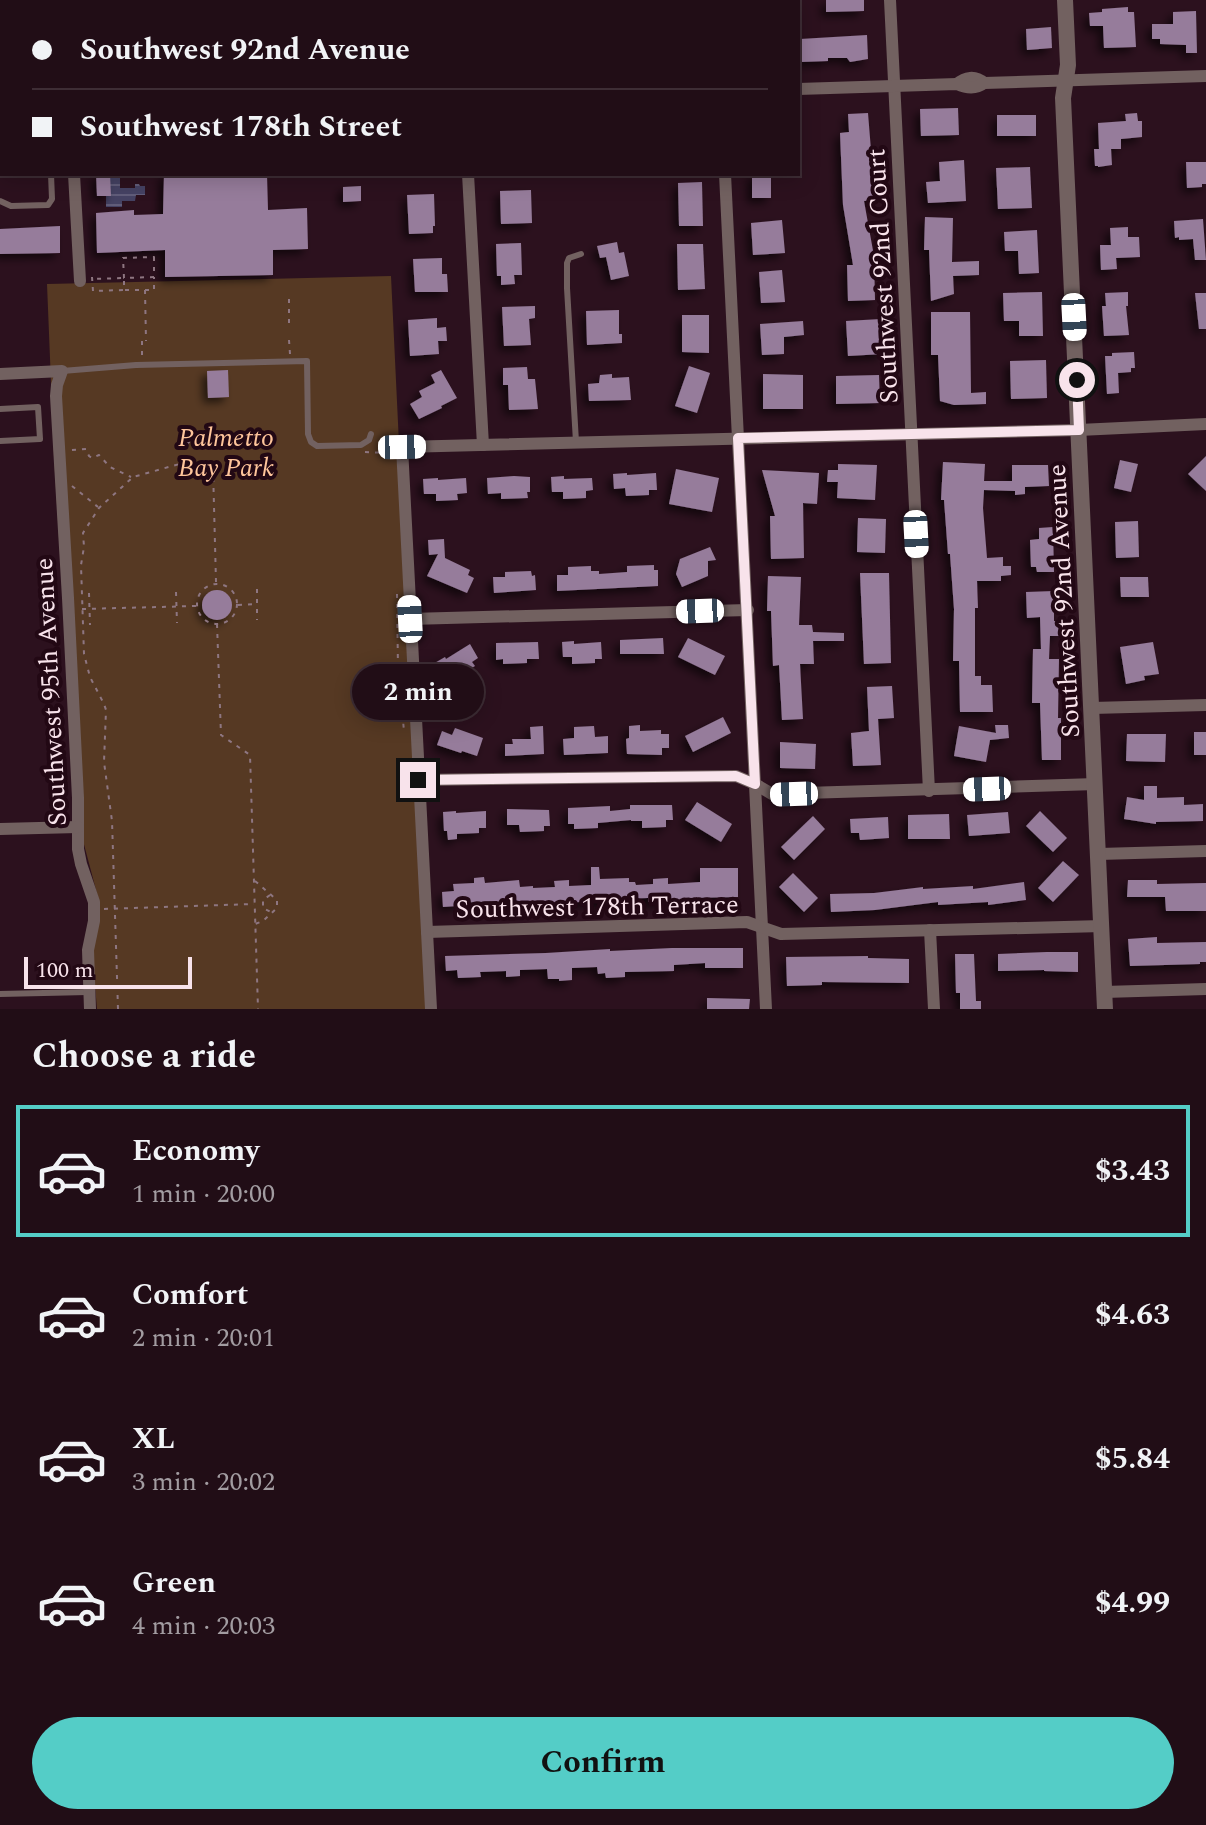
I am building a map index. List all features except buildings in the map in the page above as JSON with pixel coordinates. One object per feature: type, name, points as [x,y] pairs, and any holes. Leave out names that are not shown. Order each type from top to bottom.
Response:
[{"type":"street","name":"Southwest 92nd Court","points":[[890,0],[929,791]]},
{"type":"street","name":"Southwest 92nd Avenue","points":[[1065,0],[1068,65],[1063,98],[1105,1000]]},
{"type":"street","points":[[800,89],[957,84],[976,88],[984,83],[1206,76]]},
{"type":"street","points":[[74,176],[88,279]]},
{"type":"street","points":[[468,176],[483,445]]},
{"type":"street","points":[[725,176],[766,1009]]},
{"type":"street","points":[[0,374],[62,371]]},
{"type":"street","name":"Southwest 95th Avenue","points":[[62,371],[56,396],[79,856],[94,902],[88,950],[90,1009]]},
{"type":"street","points":[[431,1009],[398,450],[1206,424]]},
{"type":"street","points":[[410,619],[748,610]]},
{"type":"street","points":[[1092,708],[1206,705]]},
{"type":"street","points":[[418,780],[736,776],[772,794],[1096,784]]},
{"type":"street","points":[[0,829],[78,827]]},
{"type":"street","points":[[1099,854],[1206,851]]},
{"type":"street","name":"Southwest 178th Terrace","points":[[427,932],[747,922],[781,934],[1103,926]]},
{"type":"street","points":[[930,930],[934,1009]]},
{"type":"street","points":[[1105,1000],[1206,989]]},
{"type":"lane","points":[[0,201],[11,206],[48,205],[52,199],[51,176]]},
{"type":"lane","points":[[576,442],[567,263],[569,258],[581,254]]},
{"type":"lane","points":[[62,371],[136,365],[307,361],[308,434],[311,442],[317,446],[361,445],[369,440],[371,434]]},
{"type":"lane","points":[[0,409],[38,407],[40,439],[0,441]]},
{"type":"lane","points":[[0,994],[89,992]]},
{"type":"path","points":[[124,290],[124,278],[123,258],[154,257],[154,277],[154,290],[93,291],[88,279],[124,278],[154,277]]},
{"type":"path","points":[[142,359],[145,290]]},
{"type":"path","points":[[289,299],[289,327]]},
{"type":"path","points":[[289,340],[290,355]]},
{"type":"path","points":[[142,341],[152,341]]},
{"type":"path","points":[[227,444],[233,447]]},
{"type":"path","points":[[66,451],[86,449],[92,458],[99,455],[110,467],[133,477]]},
{"type":"path","points":[[364,452],[398,450]]},
{"type":"path","points":[[118,1009],[112,821],[104,762],[106,710],[85,661],[82,535],[99,508],[133,477],[191,458]]},
{"type":"path","points":[[213,468],[216,585]]},
{"type":"path","points":[[68,484],[99,508]]},
{"type":"path","points":[[216,585],[228,588],[237,605],[232,617],[217,624],[204,620],[197,605],[200,593],[216,585]]},
{"type":"path","points":[[257,589],[257,620]]},
{"type":"path","points":[[176,592],[177,623]]},
{"type":"path","points":[[89,593],[90,625]]},
{"type":"path","points":[[237,605],[257,604]]},
{"type":"path","points":[[75,610],[197,605]]},
{"type":"path","points":[[217,624],[221,735],[250,755],[258,1009]]},
{"type":"path","points":[[254,880],[277,900],[277,908],[255,924]]},
{"type":"path","points":[[271,894],[263,900],[263,908],[272,913]]},
{"type":"path","points":[[103,909],[254,904]]},
{"type":"green space","name":"Palmetto Bay Park","points":[[391,276],[426,1009],[97,1009],[92,949],[100,905],[76,814],[54,457],[47,284]]},
{"type":"shaded area","points":[[107,178],[120,178],[120,188],[135,188],[135,184],[145,186],[145,195],[136,195],[135,201],[122,201],[122,207],[106,207],[106,196],[110,196]]},
{"type":"route","points":[[418,780],[736,776],[755,784],[738,438],[1079,430],[1077,380]]}]
